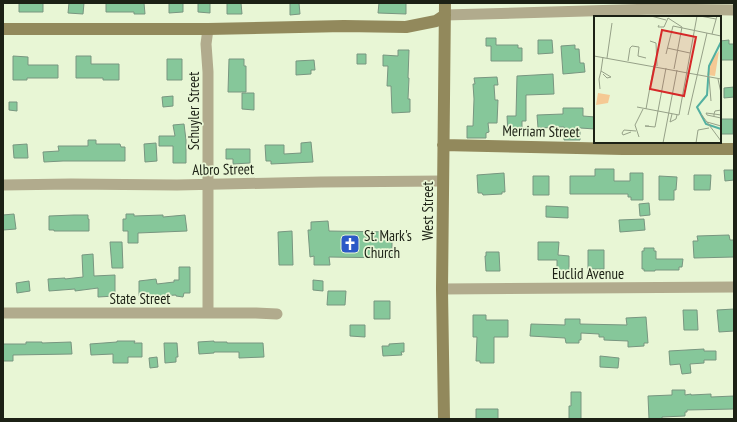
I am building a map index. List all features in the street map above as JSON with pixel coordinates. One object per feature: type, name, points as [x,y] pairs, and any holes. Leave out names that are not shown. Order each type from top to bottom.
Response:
[{"type":"street","points":[[3,29],[208,29],[344,26],[406,27],[436,21],[445,9],[734,10]]},
{"type":"street","name":"West Street","points":[[444,419],[442,289],[445,9]]},
{"type":"street","name":"Schuyler Street","points":[[208,29],[206,44],[208,72],[208,313]]},
{"type":"street","name":"Merriam Street","points":[[443,145],[622,149],[734,149]]},
{"type":"street","name":"Albro Street","points":[[3,185],[443,181]]},
{"type":"street","name":"Euclid Avenue","points":[[442,289],[734,287]]},
{"type":"street","name":"State Street","points":[[3,313],[277,314]]},
{"type":"building","points":[[19,3],[43,3],[43,12],[19,12]]},
{"type":"building","points":[[69,3],[84,3],[83,14],[68,13]]},
{"type":"building","points":[[106,3],[144,3],[145,14],[134,14],[134,12],[106,12]]},
{"type":"building","points":[[169,3],[183,3],[183,12],[169,13]]},
{"type":"building","points":[[198,3],[210,3],[210,13],[198,12]]},
{"type":"building","points":[[227,3],[241,3],[242,14],[227,14]]},
{"type":"building","points":[[290,3],[299,3],[300,14],[290,15]]},
{"type":"building","points":[[379,3],[406,3],[406,14],[378,13]]},
{"type":"building","points":[[486,38],[496,38],[496,45],[518,45],[518,48],[522,48],[522,61],[491,61],[491,46],[486,46]]},
{"type":"building","points":[[538,40],[552,40],[553,53],[538,54]]},
{"type":"building","points":[[729,40],[729,44],[734,44],[734,60],[721,60],[721,41]]},
{"type":"building","points":[[575,45],[575,49],[579,49],[580,63],[584,63],[585,72],[563,74],[561,46]]},
{"type":"building","points":[[398,50],[409,50],[408,99],[410,99],[410,112],[392,113],[391,86],[387,86],[388,66],[383,66],[383,55],[398,56]]},
{"type":"building","points":[[357,54],[366,54],[366,64],[357,64]]},
{"type":"building","points":[[13,56],[28,57],[28,65],[58,65],[58,78],[27,78],[27,80],[13,80]]},
{"type":"building","points":[[76,56],[91,56],[91,64],[119,64],[119,80],[103,80],[103,78],[76,78]]},
{"type":"building","points":[[167,59],[182,59],[182,80],[167,80]]},
{"type":"building","points":[[229,59],[244,59],[244,66],[246,66],[246,92],[228,92]]},
{"type":"building","points":[[314,60],[315,70],[311,70],[311,74],[296,75],[296,61]]},
{"type":"building","points":[[553,74],[554,94],[526,95],[526,121],[522,121],[522,133],[508,134],[507,116],[516,116],[517,76]]},
{"type":"building","points":[[497,77],[498,85],[494,85],[495,100],[498,100],[497,123],[488,123],[489,132],[486,133],[486,138],[467,138],[467,126],[473,126],[474,78]]},
{"type":"building","points":[[734,87],[734,97],[724,98],[724,88]]},
{"type":"building","points":[[242,93],[254,93],[254,110],[242,109]]},
{"type":"building","points":[[173,96],[173,106],[163,107],[162,97]]},
{"type":"building","points":[[9,102],[17,102],[17,111],[9,110]]},
{"type":"building","points":[[563,108],[583,108],[583,116],[594,117],[594,129],[580,128],[580,140],[564,140],[564,127],[538,128],[537,115],[563,114]]},
{"type":"building","points":[[721,119],[733,119],[733,134],[721,134]]},
{"type":"building","points":[[184,124],[186,163],[173,163],[173,146],[159,146],[159,136],[175,136],[173,125]]},
{"type":"building","points":[[88,140],[96,140],[96,144],[120,144],[121,147],[125,147],[125,161],[44,162],[43,152],[59,151],[58,146],[88,146]]},
{"type":"building","points":[[311,142],[313,162],[271,164],[271,161],[266,161],[265,145],[284,145],[284,154],[301,153],[301,143]]},
{"type":"building","points":[[156,143],[157,161],[145,162],[144,144]]},
{"type":"building","points":[[27,144],[28,158],[14,158],[13,145]]},
{"type":"building","points":[[226,149],[250,149],[250,163],[233,164],[233,159],[226,159]]},
{"type":"building","points":[[595,169],[614,169],[614,181],[630,181],[630,173],[643,173],[643,200],[631,200],[631,197],[628,197],[628,194],[570,194],[570,176],[595,176]]},
{"type":"building","points":[[724,170],[734,170],[734,180],[725,181]]},
{"type":"building","points":[[504,173],[505,192],[502,192],[502,194],[483,195],[482,193],[478,193],[477,175]]},
{"type":"building","points":[[694,175],[711,175],[710,190],[694,190]]},
{"type":"building","points":[[533,176],[549,176],[549,195],[533,195]]},
{"type":"building","points":[[659,176],[677,177],[676,190],[674,190],[674,200],[659,200]]},
{"type":"building","points":[[649,203],[650,215],[640,216],[639,204]]},
{"type":"building","points":[[546,206],[568,207],[568,218],[546,217]]},
{"type":"building","points":[[14,214],[16,229],[3,230],[3,215]]},
{"type":"building","points":[[126,214],[134,214],[134,216],[163,215],[163,217],[185,215],[187,231],[138,233],[138,243],[128,243],[128,231],[123,231],[123,219],[126,219]]},
{"type":"building","points":[[88,215],[89,231],[49,230],[49,216]]},
{"type":"building","points":[[644,219],[645,230],[620,232],[619,220]]},
{"type":"building","name":"St. Mark's Church","points":[[328,221],[329,231],[392,232],[392,258],[329,257],[330,265],[314,265],[314,256],[310,257],[308,230],[311,230],[311,222]]},
{"type":"building","points":[[292,231],[293,265],[279,265],[278,232]]},
{"type":"building","points":[[729,235],[730,240],[734,240],[734,257],[694,258],[693,241],[698,241],[697,236]]},
{"type":"building","points":[[110,242],[122,242],[123,268],[112,268]]},
{"type":"building","points":[[538,242],[559,242],[558,255],[569,256],[569,273],[557,273],[557,260],[538,260]]},
{"type":"building","points":[[644,248],[654,248],[654,251],[656,251],[656,259],[683,259],[682,267],[679,267],[679,270],[644,271],[644,269],[642,269],[642,251],[644,251]]},
{"type":"building","points":[[588,250],[604,250],[604,269],[588,269]]},
{"type":"building","points":[[486,252],[499,252],[500,271],[486,271]]},
{"type":"building","points":[[93,254],[94,276],[115,275],[115,296],[98,297],[98,288],[75,291],[75,289],[49,291],[48,279],[83,277],[82,255]]},
{"type":"building","points":[[179,267],[190,267],[190,293],[184,293],[183,297],[176,295],[139,296],[139,281],[156,279],[157,284],[174,282],[174,280],[179,280]]},
{"type":"building","points":[[313,280],[323,281],[323,291],[313,290]]},
{"type":"building","points":[[29,281],[30,291],[17,293],[16,283]]},
{"type":"building","points":[[328,291],[346,291],[345,305],[327,305]]},
{"type":"building","points":[[374,301],[390,301],[390,319],[374,319]]},
{"type":"building","points":[[734,309],[734,331],[719,332],[717,310]]},
{"type":"building","points":[[683,310],[697,310],[698,330],[684,330]]},
{"type":"building","points":[[473,315],[486,315],[486,320],[508,320],[508,337],[494,337],[494,363],[480,363],[480,361],[476,361],[477,337],[473,337]]},
{"type":"building","points":[[646,317],[648,343],[644,343],[644,346],[628,347],[628,341],[604,340],[604,337],[599,337],[599,334],[581,333],[581,340],[579,340],[579,343],[566,343],[565,338],[530,336],[531,324],[565,325],[565,319],[580,319],[580,324],[627,325],[626,318]]},
{"type":"building","points":[[350,325],[365,325],[365,337],[350,336]]},
{"type":"building","points":[[135,341],[134,343],[142,343],[142,357],[128,357],[128,363],[113,363],[113,354],[91,355],[90,344]]},
{"type":"building","points":[[214,341],[227,343],[263,343],[264,357],[239,358],[239,352],[214,352],[199,354],[198,342]]},
{"type":"building","points":[[26,342],[71,342],[72,354],[13,355],[13,361],[3,361],[3,344],[26,344]]},
{"type":"building","points":[[164,343],[177,343],[178,357],[176,357],[176,362],[165,363]]},
{"type":"building","points":[[404,343],[404,352],[401,352],[402,355],[383,356],[382,346]]},
{"type":"building","points":[[704,349],[704,351],[716,351],[716,360],[704,360],[704,363],[690,364],[691,373],[682,374],[680,364],[670,365],[669,351]]},
{"type":"building","points":[[600,356],[619,358],[618,368],[600,367]]},
{"type":"building","points":[[157,357],[158,367],[150,368],[149,358]]},
{"type":"building","points":[[672,390],[685,390],[685,395],[711,394],[711,397],[734,396],[734,409],[687,410],[687,412],[685,412],[685,416],[649,419],[648,396],[672,395]]},
{"type":"building","points":[[571,392],[581,392],[581,419],[569,419]]},
{"type":"building","points":[[476,409],[498,409],[498,419],[476,419]]},
{"type":"place","name":"St. Mark's Church","points":[[350,244]]}]
